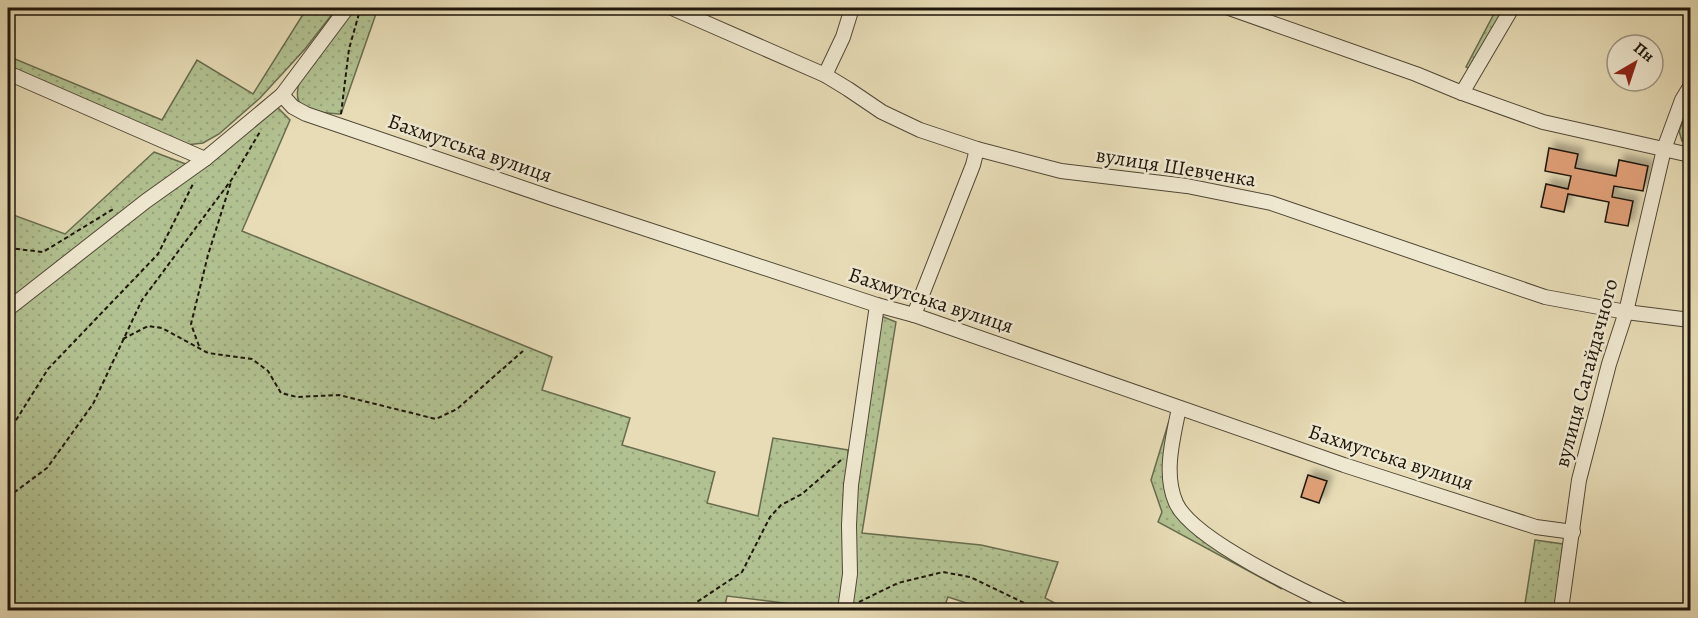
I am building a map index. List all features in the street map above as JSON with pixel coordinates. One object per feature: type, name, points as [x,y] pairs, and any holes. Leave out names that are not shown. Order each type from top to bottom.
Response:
[{"type":"street","points":[[8,309],[146,201],[205,159],[282,95],[346,8]]},
{"type":"street","name":"вулиця Шевченка","points":[[672,8],[825,75],[882,112],[920,130],[976,149],[1060,171],[1187,186],[1270,203],[1545,297],[1626,312],[1690,320]]},
{"type":"street","points":[[825,75],[843,37],[852,8]]},
{"type":"street","points":[[1228,8],[1416,74],[1543,122],[1690,155]]},
{"type":"street","points":[[1462,93],[1512,8]]},
{"type":"street","points":[[8,73],[205,159]]},
{"type":"street","name":"вулиця Сагайдачного","points":[[1561,610],[1579,480],[1609,364],[1626,312],[1664,149],[1682,100],[1690,87]]},
{"type":"street","name":"Бахмутська вулиця","points":[[282,95],[293,107],[306,114],[555,199],[877,305],[914,315],[1344,465],[1536,526],[1573,532]]},
{"type":"street","points":[[914,315],[970,174],[976,149]]},
{"type":"street","points":[[845,609],[850,574],[849,515],[856,447],[877,305]]},
{"type":"street","points":[[1179,408],[1172,443],[1171,480],[1175,501],[1183,516],[1196,528],[1246,560],[1344,610]]},
{"type":"path","points":[[340,125],[349,49],[360,8]]},
{"type":"path","points":[[8,496],[47,468],[93,404],[142,300],[232,179],[265,124]]},
{"type":"path","points":[[8,433],[48,369],[158,254],[205,159]]},
{"type":"path","points":[[201,348],[191,324],[208,255],[232,179]]},
{"type":"path","points":[[8,248],[43,252],[118,205]]},
{"type":"path","points":[[123,339],[148,326],[162,328],[208,352],[252,359],[268,371],[281,393],[297,397],[339,395],[436,419],[457,409],[523,351]]},
{"type":"path","points":[[685,610],[742,572],[770,517],[781,505],[802,494],[856,447]]},
{"type":"path","points":[[845,609],[898,583],[942,572],[970,577],[1039,610]]},
{"type":"green space","points":[[307,8],[337,8],[305,49],[260,98],[219,134],[203,143],[186,145],[8,67],[8,56],[162,120],[197,60],[253,94]]},
{"type":"green space","points":[[353,8],[378,8],[341,114],[320,112],[305,107],[300,103],[297,94],[301,79]]},
{"type":"green space","points":[[1497,8],[1507,8],[1470,69],[1466,67]]},
{"type":"green space","points":[[276,106],[290,120],[242,231],[552,357],[542,390],[630,418],[622,445],[715,472],[707,503],[758,516],[773,438],[848,450],[844,526],[847,569],[840,610],[727,596],[724,610],[8,610],[8,314]]},
{"type":"green space","points":[[1690,106],[1690,138],[1682,141],[1679,131]]},
{"type":"green space","points":[[154,152],[191,166],[8,301],[8,213],[65,234]]},
{"type":"green space","points":[[881,316],[896,322],[862,533],[981,545],[1058,562],[1045,598],[1068,610],[988,610],[948,597],[943,610],[850,610],[854,510]]},
{"type":"green space","points":[[1169,421],[1164,483],[1171,505],[1182,520],[1214,547],[1282,589],[1158,522],[1162,512],[1151,480]]},
{"type":"green space","points":[[1535,540],[1563,544],[1555,610],[1524,610]]},
{"type":"building","points":[[1549,148],[1578,154],[1575,168],[1616,176],[1619,160],[1648,166],[1643,191],[1614,186],[1612,197],[1633,201],[1628,226],[1605,222],[1609,202],[1568,194],[1564,212],[1541,207],[1546,184],[1568,189],[1571,176],[1545,171]]},
{"type":"building","points":[[1308,475],[1327,481],[1319,503],[1301,497]]}]
